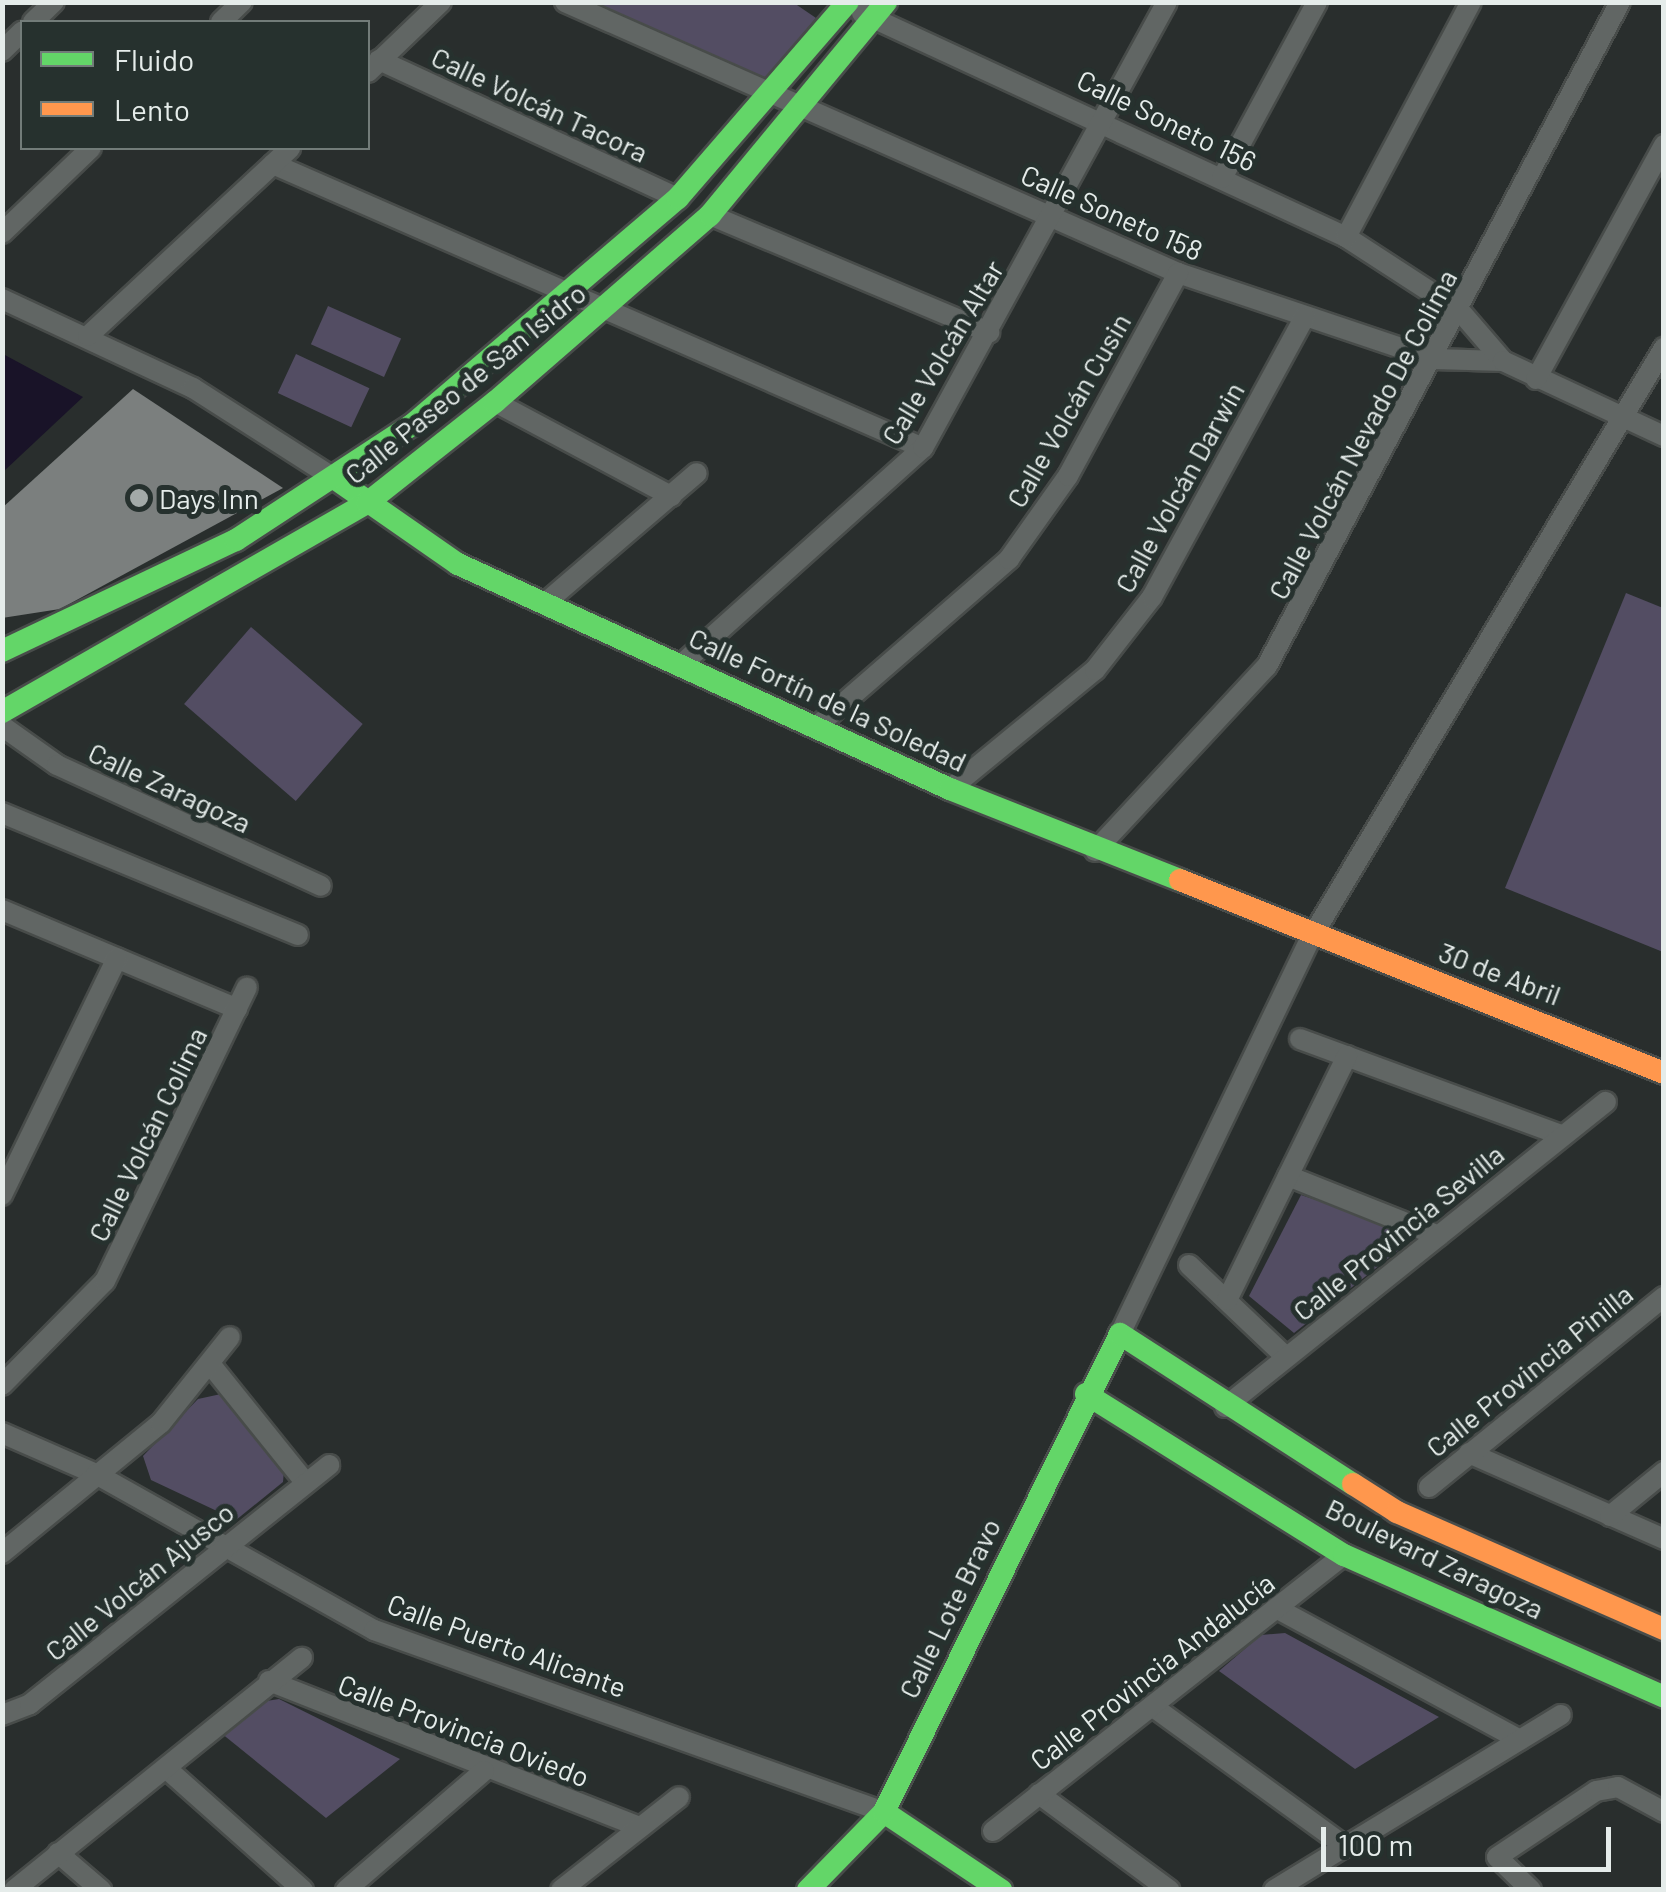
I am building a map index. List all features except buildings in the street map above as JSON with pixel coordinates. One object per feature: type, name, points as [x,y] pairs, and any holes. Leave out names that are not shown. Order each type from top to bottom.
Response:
[{"type":"street","points":[[34,20],[54,2]]},
{"type":"street","points":[[224,20],[242,2]]},
{"type":"street","points":[[373,66],[441,2]]},
{"type":"street","points":[[565,2],[777,93]]},
{"type":"street","name":"Calle Volcán Altar","points":[[682,664],[924,448],[1167,2]]},
{"type":"street","points":[[1222,178],[1317,2]]},
{"type":"street","points":[[1346,237],[1471,2]]},
{"type":"street","name":"Calle Volcán Nevado De Colima","points":[[1096,851],[1267,666],[1460,311],[1620,2]]},
{"type":"street","name":"Calle Paseo de San Isidro","points":[[2,651],[143,588],[337,480],[570,297],[678,198],[777,93],[843,4]]},
{"type":"street","name":"Calle Soneto 156","points":[[843,4],[881,10],[1346,237],[1460,311],[1502,361]]},
{"type":"street","name":"Calle Paseo de San Isidro","points":[[2,712],[367,504],[494,402],[710,215],[808,107],[881,10]]},
{"type":"street","name":"Calle Volcán Tacora","points":[[373,66],[678,198]]},
{"type":"street","name":"Calle Soneto 158","points":[[777,93],[1178,273],[1433,359],[1502,361]]},
{"type":"street","points":[[1536,378],[1664,145]]},
{"type":"street","points":[[2,233],[89,150]]},
{"type":"street","points":[[88,336],[288,150]]},
{"type":"street","points":[[274,164],[570,297],[924,448]]},
{"type":"street","points":[[710,215],[989,332]]},
{"type":"street","name":"Calle Volcán Cusin","points":[[816,726],[1008,558],[1068,476],[1178,273]]},
{"type":"street","points":[[2,298],[193,388],[337,480]]},
{"type":"street","name":"Calle Volcán Darwin","points":[[950,789],[1095,670],[1152,597],[1304,318]]},
{"type":"street","points":[[1120,1334],[1311,938],[1664,348]]},
{"type":"street","points":[[1502,361],[1664,436]]},
{"type":"street","points":[[494,402],[671,496]]},
{"type":"street","points":[[544,604],[698,474]]},
{"type":"street","name":"Calle Fortín de la Soledad","points":[[337,480],[458,564],[950,789],[1311,938]]},
{"type":"street","name":"Calle Zaragoza","points":[[2,726],[57,765],[321,886]]},
{"type":"street","points":[[2,813],[298,935]]},
{"type":"street","points":[[2,910],[237,1010]]},
{"type":"street","name":"30 de Abril","points":[[1311,938],[1664,1073]]},
{"type":"street","points":[[2,1194],[117,958]]},
{"type":"street","name":"Calle Volcán Colima","points":[[2,1385],[105,1281],[247,986]]},
{"type":"street","points":[[1300,1038],[1562,1136]]},
{"type":"street","points":[[1227,1300],[1347,1056]]},
{"type":"street","name":"Calle Provincia Sevilla","points":[[1225,1407],[1606,1102]]},
{"type":"street","points":[[1288,1176],[1439,1236]]},
{"type":"street","points":[[1190,1265],[1286,1357]]},
{"type":"street","name":"Calle Provincia Pinilla","points":[[1429,1487],[1664,1297]]},
{"type":"street","points":[[1643,1313],[1664,1322]]},
{"type":"street","name":"Calle Lote Bravo","points":[[808,1890],[884,1812],[1086,1394],[1120,1334]]},
{"type":"street","name":"Boulevard Zaragoza","points":[[1120,1334],[1225,1407],[1397,1512],[1664,1628]]},
{"type":"street","points":[[2,1553],[160,1423],[230,1338]]},
{"type":"street","points":[[211,1365],[306,1482]]},
{"type":"street","name":"Boulevard Zaragoza","points":[[1086,1394],[1344,1555],[1664,1697]]},
{"type":"street","name":"Calle Puerto Alicante","points":[[2,1433],[96,1474],[374,1630],[884,1812],[1001,1890]]},
{"type":"street","points":[[1469,1453],[1664,1539]]},
{"type":"street","name":"Calle Volcán Ajusco","points":[[2,1715],[30,1704],[329,1465]]},
{"type":"street","points":[[1610,1516],[1664,1472]]},
{"type":"street","name":"Calle Provincia Andalucía","points":[[993,1831],[1344,1555]]},
{"type":"street","points":[[1276,1608],[1520,1740]]},
{"type":"street","points":[[14,1890],[302,1658]]},
{"type":"street","name":"Calle Provincia Oviedo","points":[[269,1681],[484,1771],[640,1827]]},
{"type":"street","points":[[1152,1706],[1345,1846]]},
{"type":"street","points":[[1274,1890],[1562,1715]]},
{"type":"street","points":[[167,1770],[303,1890]]},
{"type":"street","points":[[346,1890],[484,1771]]},
{"type":"street","points":[[1530,1890],[1497,1857],[1596,1791],[1618,1787],[1664,1812]]},
{"type":"street","points":[[1038,1794],[1170,1890]]},
{"type":"street","points":[[561,1890],[679,1798]]},
{"type":"street","points":[[58,1853],[101,1890]]},
{"type":"shaded area","points":[[589,3],[794,3],[816,18],[765,79]]},
{"type":"shaded area","points":[[328,306],[401,339],[384,377],[311,344]]},
{"type":"shaded area","points":[[3,354],[83,397],[3,472]]},
{"type":"shaded area","points":[[296,354],[369,388],[351,427],[278,393]]},
{"type":"shaded area","points":[[1626,593],[1663,608],[1663,952],[1505,888]]},
{"type":"shaded area","points":[[251,627],[363,724],[296,801],[184,704]]},
{"type":"shaded area","points":[[1301,1195],[1392,1225],[1404,1246],[1294,1333],[1249,1296]]},
{"type":"shaded area","points":[[221,1394],[284,1470],[283,1482],[236,1520],[151,1480],[143,1456],[198,1399]]},
{"type":"shaded area","points":[[1285,1633],[1439,1717],[1355,1769],[1219,1671],[1261,1635]]},
{"type":"shaded area","points":[[279,1699],[400,1759],[326,1818],[221,1733],[260,1702]]},
{"type":"traffic: fast","points":[[2,651],[236,540],[412,425],[678,198],[848,2]]},
{"type":"traffic: fast","points":[[2,712],[367,503],[495,402],[710,215],[886,2]]},
{"type":"traffic: fast","points":[[337,480],[458,564],[950,789],[1180,880]]},
{"type":"traffic: fast","points":[[808,1890],[884,1812],[1120,1334],[1353,1484]]},
{"type":"traffic: fast","points":[[1086,1394],[1344,1555],[1664,1697]]},
{"type":"traffic: fast","points":[[884,1812],[1001,1890]]},
{"type":"traffic: slow","points":[[1180,880],[1664,1073]]},
{"type":"traffic: slow","points":[[1353,1484],[1397,1512],[1664,1629]]},
{"type":"place","name":"Days Inn","points":[[139,498]]}]
